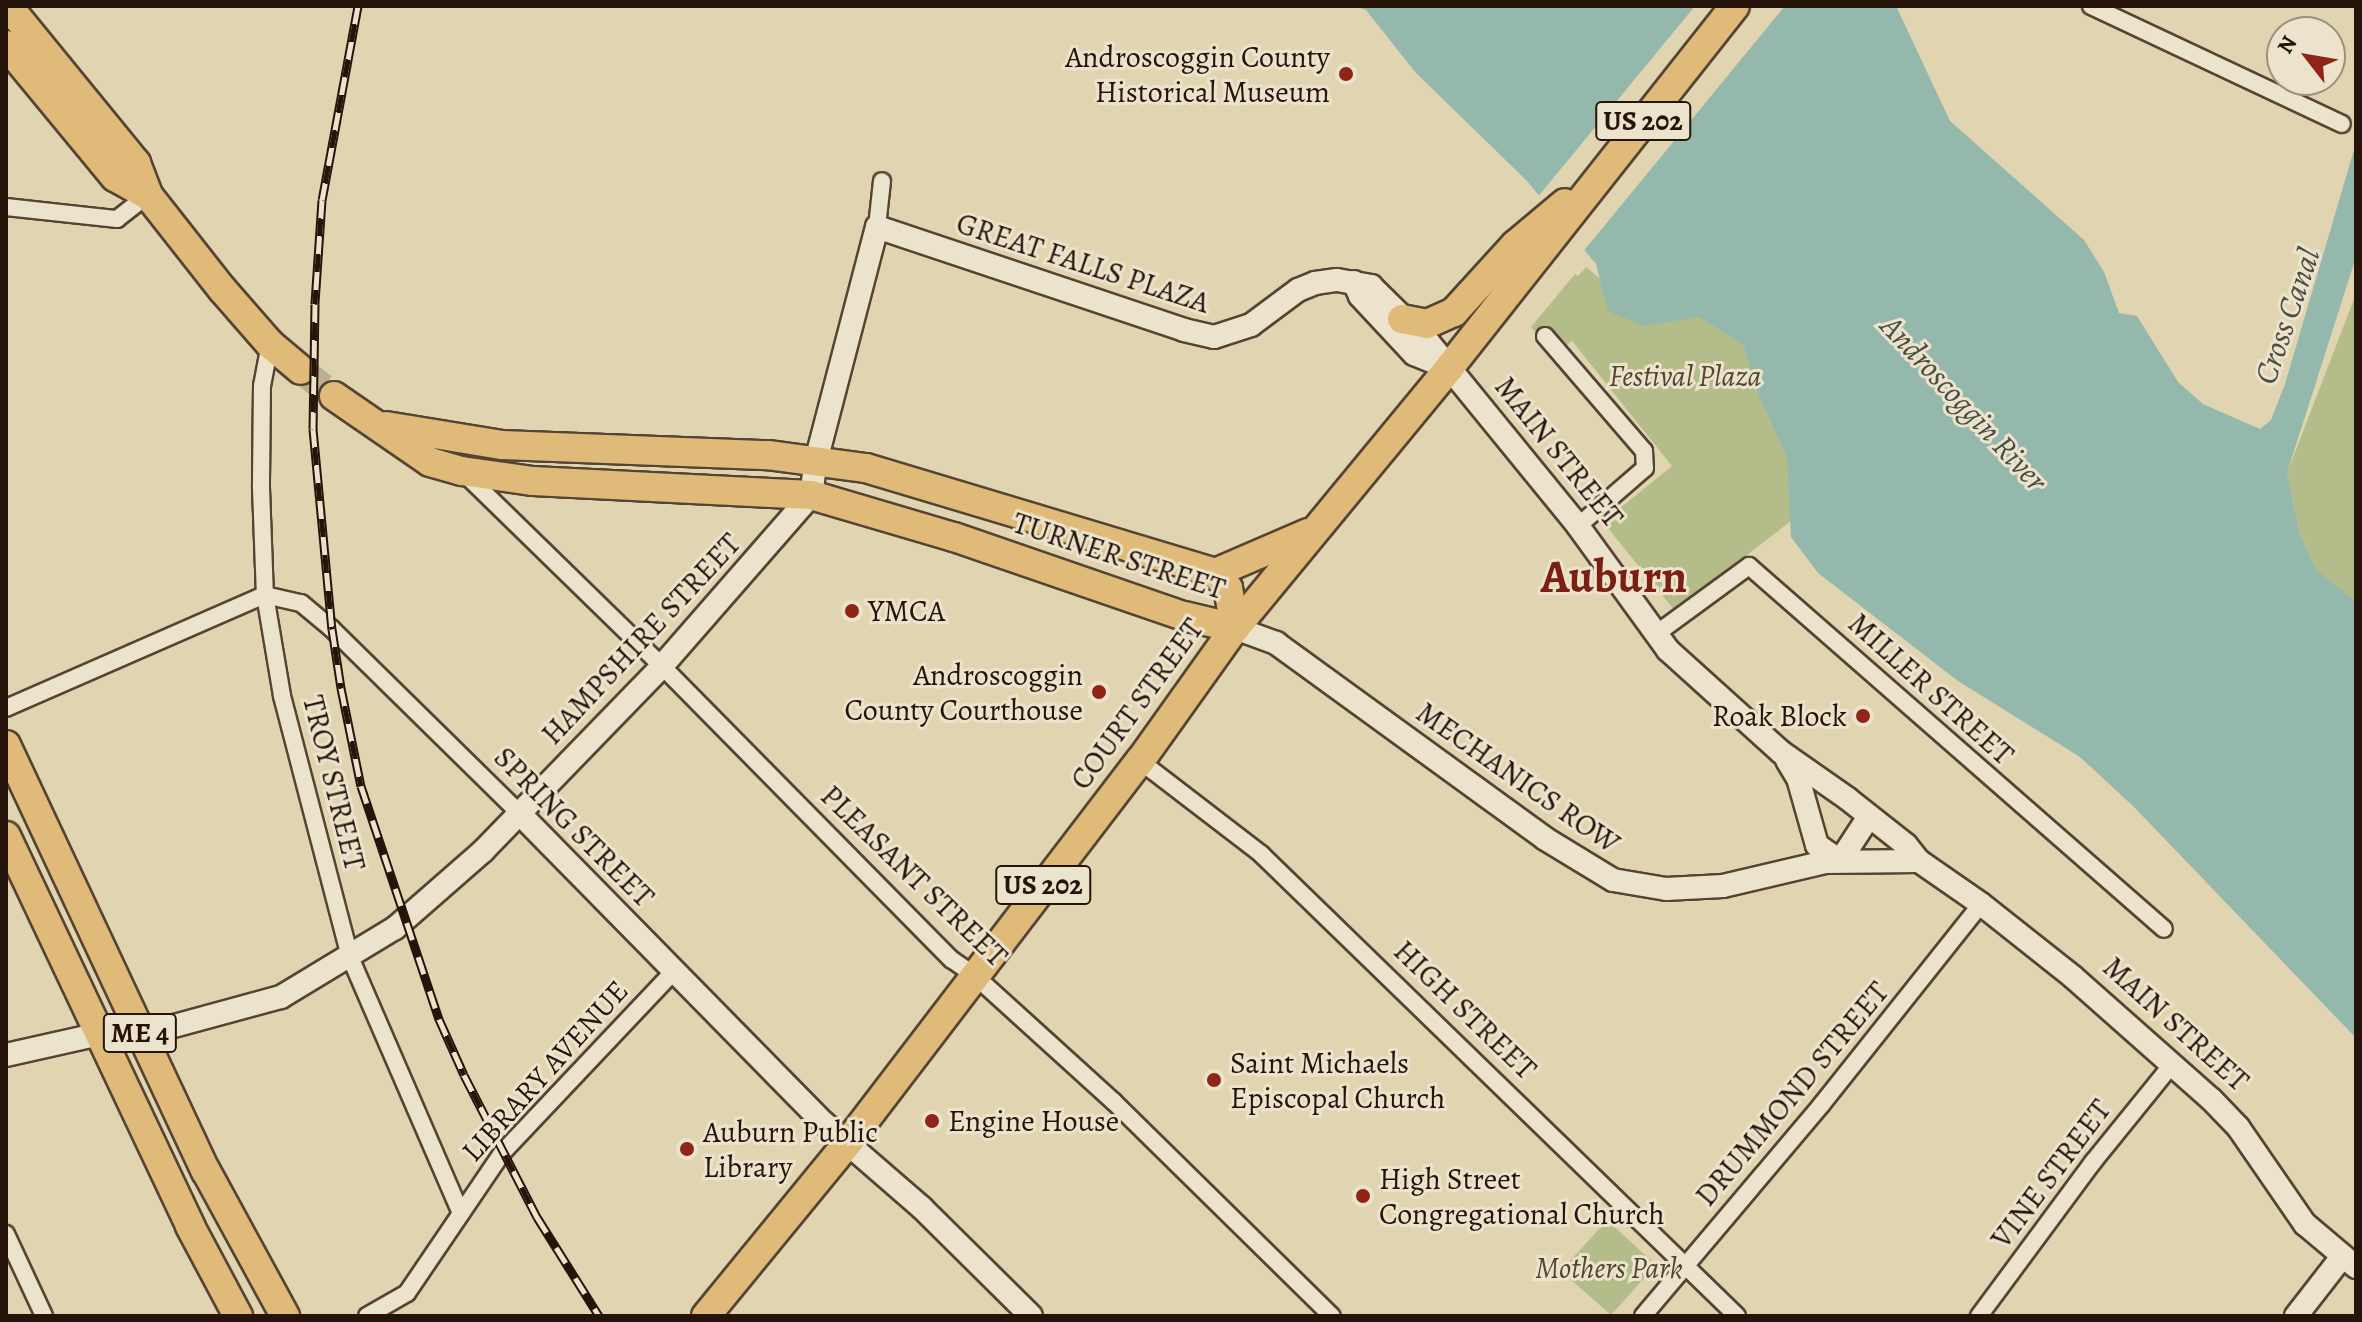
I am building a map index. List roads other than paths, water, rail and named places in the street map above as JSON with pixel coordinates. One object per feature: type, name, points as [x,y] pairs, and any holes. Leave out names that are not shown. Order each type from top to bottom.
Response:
[{"type":"highway","points":[[8,6],[136,163],[148,195],[270,344],[301,370]]},
{"type":"highway","name":"COURT STREET","points":[[717,1312],[1140,761],[1235,628],[1449,368],[1524,253],[1596,180],[1735,6]]},
{"type":"highway","points":[[6,45],[115,177],[148,195]]},
{"type":"highway","points":[[1402,319],[1427,324],[1454,312],[1524,253]]},
{"type":"highway","name":"TURNER STREET","points":[[334,396],[430,462],[462,471],[533,481],[811,495],[954,537],[1184,616],[1235,628],[1228,588],[1215,573],[866,468],[768,455],[502,445],[377,424]]},
{"type":"highway","points":[[1215,573],[1316,529]]},
{"type":"highway","name":"ME 4","points":[[6,745],[206,1171],[285,1316]]},
{"type":"highway","name":"ME 4","points":[[6,836],[190,1226],[238,1316]]},
{"type":"street","points":[[2091,6],[2342,124]]},
{"type":"street","points":[[811,495],[816,461],[877,227],[882,181]]},
{"type":"street","points":[[6,207],[117,219],[148,195]]},
{"type":"street","name":"GREAT FALLS PLAZA","points":[[877,227],[1184,330],[1214,337],[1251,325],[1298,290],[1315,283],[1354,282]]},
{"type":"street","points":[[1354,282],[1371,286],[1449,368]]},
{"type":"street","points":[[1354,282],[1360,296],[1414,354],[1449,368]]},
{"type":"street","points":[[1545,336],[1644,451],[1645,468],[1578,526]]},
{"type":"street","name":"TROY STREET","points":[[270,344],[262,386],[260,420],[265,595],[282,696],[350,957],[461,1213]]},
{"type":"street","name":"MAIN STREET","points":[[1449,368],[1578,526],[1668,650],[1781,752],[1906,845],[1919,861],[1981,904],[2073,977],[2238,1127],[2305,1224],[2349,1262]]},
{"type":"street","name":"PLEASANT STREET","points":[[462,471],[662,666],[951,959],[974,975],[1114,1102],[1332,1316]]},
{"type":"street","name":"HAMPSHIRE STREET","points":[[6,1055],[100,1034],[141,1035],[281,997],[350,957],[430,901],[520,814],[662,666],[811,495]]},
{"type":"street","name":"MILLER STREET","points":[[1656,634],[1749,566],[2164,929]]},
{"type":"street","points":[[6,708],[265,595]]},
{"type":"street","name":"SPRING STREET","points":[[265,595],[301,603],[322,621],[520,814],[824,1123],[849,1141],[1031,1316]]},
{"type":"street","name":"MECHANICS ROW","points":[[1235,628],[1276,643],[1544,838],[1613,880],[1666,889],[1723,886],[1840,861]]},
{"type":"street","name":"MAIN STREET","points":[[1781,752],[1798,778],[1817,845],[1840,861]]},
{"type":"street","name":"HIGH STREET","points":[[1140,761],[1261,854],[1469,1052],[1737,1316]]},
{"type":"street","points":[[1840,861],[1868,818]]},
{"type":"street","points":[[1840,861],[1919,861]]},
{"type":"street","name":"DRUMMOND STREET","points":[[1643,1316],[1909,997],[1981,904]]},
{"type":"street","name":"LIBRARY AVENUE","points":[[367,1316],[407,1293],[503,1152],[674,971]]},
{"type":"street","name":"VINE STREET","points":[[1979,1316],[2093,1162],[2170,1067]]},
{"type":"street","points":[[6,1237],[44,1316]]},
{"type":"street","points":[[2296,1316],[2349,1262]]},
{"type":"water","name":"Androscoggin River","points":[[1355,6],[1896,6],[1950,121],[2084,240],[2104,272],[2119,313],[2137,316],[2178,382],[2203,404],[2260,429],[2271,420],[2285,384],[2356,143],[2356,257],[2287,473],[2300,534],[2316,569],[2356,601],[2356,1038],[2133,806],[2080,757],[1958,681],[1818,573],[1791,537],[1787,457],[1755,387],[1744,345],[1699,317],[1643,326],[1608,311],[1596,264],[1527,181],[1415,72],[1366,10]]},
{"type":"tunnel","points":[[301,370],[334,396]]},
{"type":"railway","points":[[358,6],[322,200],[315,304],[313,429],[332,629],[341,688],[361,786],[439,1019],[464,1075],[537,1217],[599,1316]]},
{"type":"place","name":"Androscoggin County Historical Museum","points":[[1346,74]]},
{"type":"place","name":"YMCA","points":[[852,611]]},
{"type":"place","name":"Androscoggin County Courthouse","points":[[1099,692]]},
{"type":"place","name":"Roak Block","points":[[1863,716]]},
{"type":"place","name":"Saint Michaels Episcopal Church","points":[[1214,1080]]},
{"type":"place","name":"Engine House","points":[[932,1121]]},
{"type":"place","name":"Auburn Public Library","points":[[687,1149]]},
{"type":"place","name":"High Street Congregational Church","points":[[1363,1196]]},
{"type":"district","name":"Auburn","points":[[1614,577]]},
{"type":"water label","name":"Cross Canal","points":[[2287,316]]},
{"type":"park label","name":"Festival Plaza","points":[[1685,376]]},
{"type":"park label","name":"Mothers Park","points":[[1609,1268]]}]
